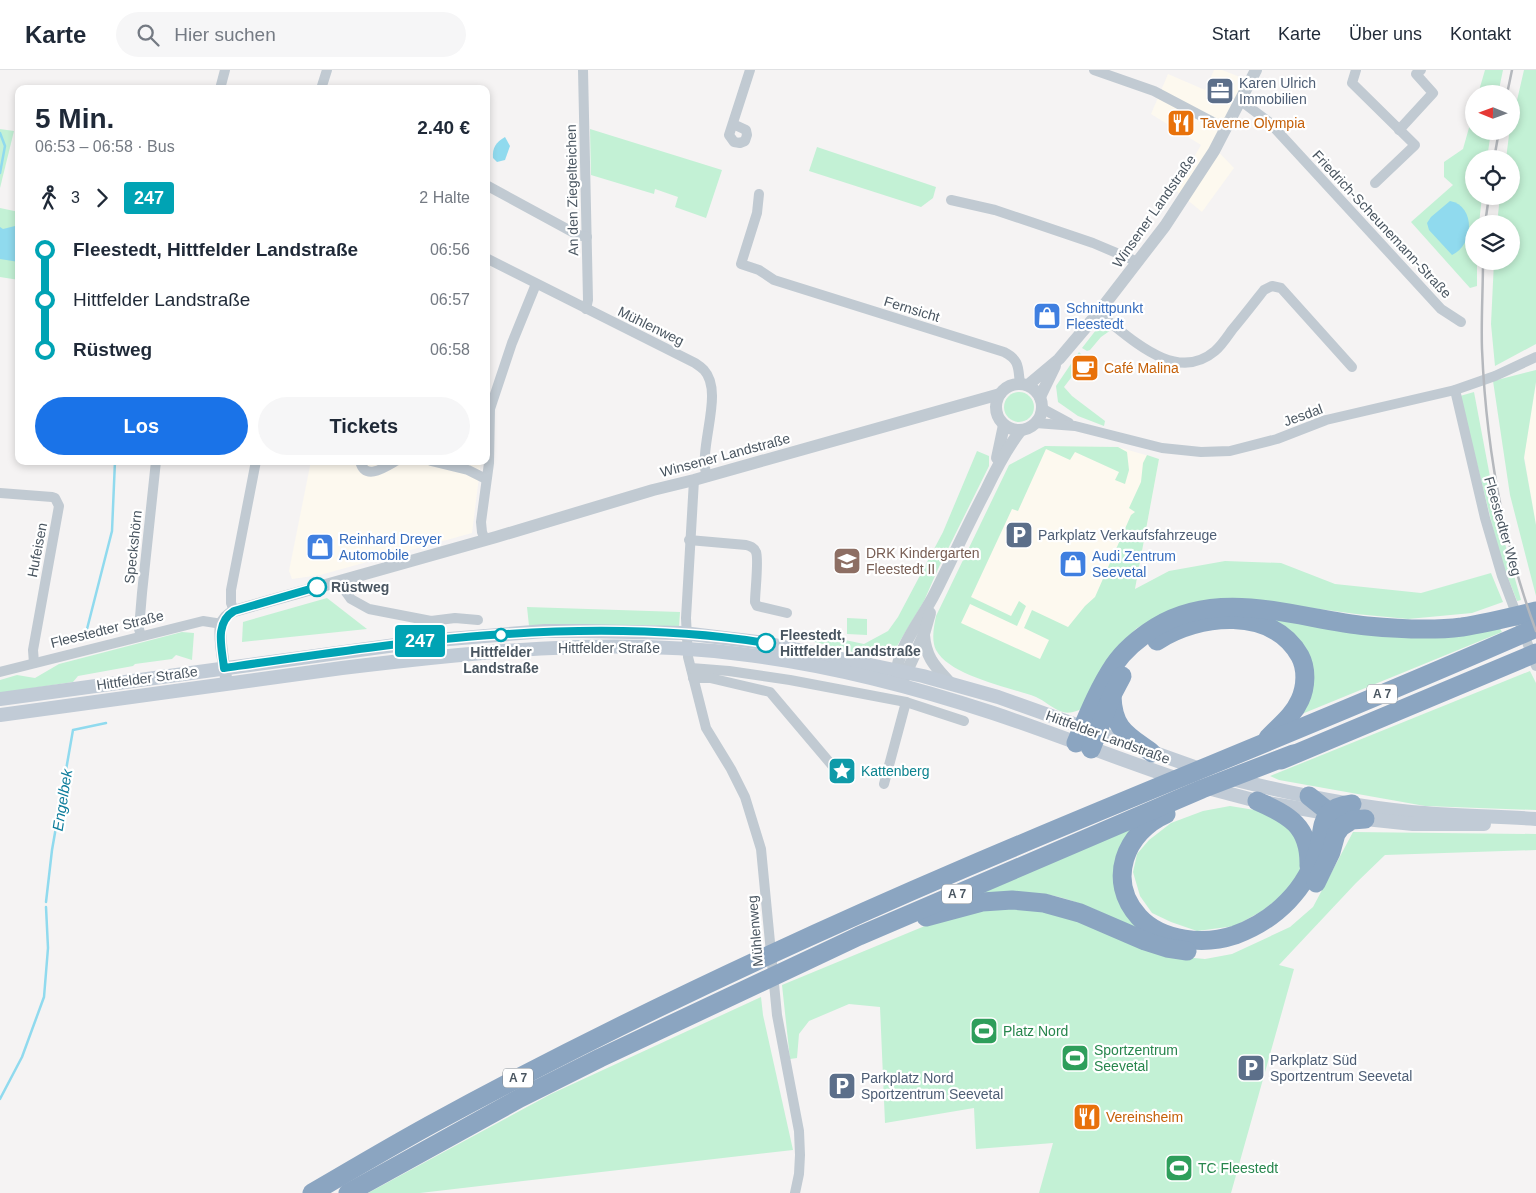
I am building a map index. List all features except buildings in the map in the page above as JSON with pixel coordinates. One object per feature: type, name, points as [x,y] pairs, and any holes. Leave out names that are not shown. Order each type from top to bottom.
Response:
[{"type":"highway","points":[[1087,738],[1108,675],[1130,646],[1162,623],[1194,611],[1216,608],[1252,608],[1364,626],[1426,629],[1460,627],[1536,612]]},
{"type":"highway","points":[[1087,738],[1129,666],[1139,654],[1177,630],[1213,621],[1230,620],[1258,624],[1284,636],[1294,647],[1301,660],[1305,674],[1304,688],[1300,701],[1292,714],[1262,744]]},
{"type":"highway","name":"A 7","points":[[312,1193],[428,1126],[511,1082],[721,978],[967,867],[1536,628]]},
{"type":"highway","name":"A 7","points":[[348,1193],[536,1090],[635,1041],[859,936],[1202,789],[1293,754],[1536,653]]},
{"type":"highway","points":[[1112,694],[1116,721],[1150,761]]},
{"type":"highway","points":[[1293,754],[1162,816],[1140,831],[1127,851],[1123,863],[1124,889],[1130,905],[1140,918],[1155,930],[1174,938],[1194,940],[1213,940],[1234,935],[1256,926],[1272,916],[1297,891],[1309,872],[1319,847],[1328,814],[1341,806],[1352,804]]},
{"type":"highway","points":[[1255,795],[1286,815],[1300,828],[1308,846],[1309,872]]},
{"type":"highway","points":[[1309,796],[1320,803],[1328,814],[1334,823],[1336,834]]},
{"type":"highway","points":[[859,936],[982,902],[1012,900],[1044,903],[1080,913],[1145,941],[1168,948],[1194,952],[1219,951],[1256,940],[1292,916],[1322,873],[1336,834],[1345,823],[1352,820],[1365,819]]},
{"type":"main road","name":"Hittfelder Straße","points":[[0,699],[425,641],[545,631],[683,633]]},
{"type":"main road","name":"Hittfelder Landstraße","points":[[683,633],[756,641],[903,670],[998,697],[1087,738],[1150,761],[1255,795],[1328,814],[1413,824],[1462,825],[1536,821]]},
{"type":"main road","name":"Hittfelder Straße","points":[[0,715],[406,660],[513,649],[660,648],[685,653]]},
{"type":"main road","name":"Hittfelder Landstraße","points":[[685,653],[738,653],[868,677],[995,714],[1087,738]]},
{"type":"main road","name":"Hittfelder Landstraße","points":[[1150,761],[1170,760],[1225,777],[1255,795],[1309,796],[1352,804],[1430,814],[1536,821]]},
{"type":"street","points":[[221,85],[225,70]]},
{"type":"street","points":[[322,85],[327,70]]},
{"type":"street","name":"An den Ziegelteichen","points":[[583,70],[588,300],[586,309]]},
{"type":"street","points":[[733,124],[750,70]]},
{"type":"street","points":[[1094,70],[1154,91],[1226,129]]},
{"type":"street","name":"Winsener Landstraße","points":[[490,538],[653,490],[707,477],[962,405],[1000,394],[1006,388],[1024,385],[1059,359],[1138,262],[1190,190],[1226,129],[1256,70]]},
{"type":"street","points":[[1356,70],[1352,83],[1414,145],[1375,184]]},
{"type":"street","points":[[1399,130],[1432,93],[1416,74],[1421,70]]},
{"type":"street","name":"Friedrich-Scheunemann-Straße","points":[[1241,101],[1269,122],[1441,309],[1461,322]]},
{"type":"street","points":[[490,187],[578,235],[587,237]]},
{"type":"street","name":"Fernsicht","points":[[759,194],[757,213],[741,264],[759,270],[774,280],[1004,352],[1012,356],[1017,363],[1024,385]]},
{"type":"street","points":[[951,200],[1004,213],[1138,262]]},
{"type":"street","name":"Mühlenweg","points":[[490,260],[695,363],[706,371],[711,384],[713,398],[704,463],[707,477]]},
{"type":"street","points":[[490,410],[512,343],[536,284]]},
{"type":"street","points":[[1098,313],[1160,358],[1178,362],[1194,361],[1204,358],[1218,348],[1264,290],[1272,286],[1281,288],[1352,367]]},
{"type":"street","name":"Jesdal","points":[[1036,423],[1075,426],[1162,448],[1201,452],[1230,451],[1277,439],[1326,420],[1455,390],[1495,376],[1536,357]]},
{"type":"street","name":"Winsener Landstraße","points":[[1036,423],[1059,359]]},
{"type":"street","points":[[1024,385],[1033,388],[1042,403]]},
{"type":"street","name":"Fleestedter Weg","points":[[1455,390],[1484,518],[1502,576],[1536,666]]},
{"type":"street","points":[[993,475],[1001,420],[997,400],[1000,394]]},
{"type":"street","name":"Jesdal","points":[[1042,403],[1075,426]]},
{"type":"street","name":"Winsener Landstraße","points":[[962,405],[982,407],[1015,430],[1022,430]]},
{"type":"street","points":[[898,685],[906,677],[903,670],[902,651],[934,596],[993,475],[1011,444],[1022,430],[1032,427],[1036,423]]},
{"type":"street","name":"Speckshörn","points":[[141,636],[139,628],[156,465]]},
{"type":"street","points":[[234,611],[230,597],[231,590],[255,465]]},
{"type":"street","points":[[361,465],[367,471],[372,472],[387,465]]},
{"type":"street","points":[[447,465],[468,470],[486,479]]},
{"type":"street","points":[[489,465],[481,522],[482,532],[490,538]]},
{"type":"street","name":"Mühlenweg","points":[[694,480],[685,653],[706,728],[731,769],[745,797],[761,849],[777,1015],[799,1131],[799,1174],[795,1193]]},
{"type":"street","name":"Hufeisen","points":[[0,493],[52,497],[55,498],[59,506],[33,650],[34,663]]},
{"type":"street","points":[[227,684],[220,633],[227,615],[234,611],[490,538]]},
{"type":"street","points":[[690,540],[746,545],[753,548],[757,561],[755,602],[757,606],[787,613]]},
{"type":"street","points":[[343,580],[346,592],[351,599],[369,609],[431,621],[455,618],[478,620]]},
{"type":"street","points":[[903,670],[924,634],[934,596]]},
{"type":"street","name":"Fleestedter Straße","points":[[0,672],[203,620],[222,624]]},
{"type":"street","points":[[924,634],[926,650],[930,660],[951,684]]},
{"type":"street","points":[[692,673],[720,670],[790,680],[906,702],[964,721]]},
{"type":"street","points":[[692,673],[770,692],[836,770]]},
{"type":"street","points":[[884,784],[906,702]]},
{"type":"shaded area","points":[[1214,70],[1222,70],[1245,79],[1211,144],[1234,168],[1202,212],[1175,190],[1201,145],[1151,114],[1168,74],[1205,90]]},
{"type":"shaded area","points":[[1536,384],[1536,525],[1524,455]]},
{"type":"shaded area","points":[[1045,446],[1118,447],[1159,459],[1135,589],[1051,670],[944,631]]},
{"type":"shaded area","points":[[310,465],[480,465],[472,533],[320,575],[292,579],[289,571]]},
{"type":"green space","points":[[1485,70],[1503,70],[1500,85],[1481,85]]},
{"type":"green space","points":[[1524,70],[1536,70],[1536,344],[1495,366],[1491,324],[1494,270],[1520,270],[1520,215],[1498,215],[1499,205],[1520,205],[1520,150],[1507,150],[1508,140],[1520,140],[1520,87]]},
{"type":"green space","points":[[0,129],[14,131],[0,188]]},
{"type":"green space","points":[[590,129],[722,170],[706,218],[675,207],[678,197],[655,189],[654,194],[591,175]]},
{"type":"green space","points":[[1466,140],[1490,140],[1488,150],[1465,150],[1465,205],[1481,205],[1480,215],[1465,215],[1465,270],[1477,270],[1477,286],[1470,288],[1411,222],[1453,185],[1444,177],[1444,162],[1463,149]]},
{"type":"green space","points":[[817,147],[936,187],[933,198],[921,207],[809,171]]},
{"type":"green space","points":[[0,208],[15,211],[15,279],[0,277]]},
{"type":"green space","points":[[1096,330],[1111,330],[1101,337],[1090,350],[1087,351],[1082,348]]},
{"type":"green space","points":[[1079,352],[1084,357],[1064,387],[1072,396],[1105,421],[1104,426],[1078,416],[1058,402],[1056,386]]},
{"type":"green space","points":[[1536,370],[1536,382],[1524,458],[1536,525],[1536,596],[1510,495],[1493,381]]},
{"type":"green space","points":[[1019,392],[1030,396],[1034,407],[1030,418],[1019,422],[1008,418],[1004,407],[1008,396]]},
{"type":"green space","points":[[1474,392],[1498,519],[1521,600],[1517,601],[1501,560],[1460,396]]},
{"type":"green space","points":[[1045,446],[1118,447],[1127,452],[1129,470],[1125,484],[1115,480],[1119,472],[1075,452],[1070,460],[1046,449],[1018,511],[1012,509],[971,597],[1011,616],[1019,601],[1026,606],[1017,626],[970,604],[961,623],[1040,659],[1049,640],[1024,628],[1032,610],[1068,627],[1095,597],[1131,515],[1135,512],[1129,508],[1141,482],[1143,463],[1147,455],[1159,459],[1135,589],[1169,571],[1225,561],[1281,563],[1335,584],[1421,593],[1491,573],[1503,602],[1472,613],[1408,619],[1238,598],[1186,605],[1137,628],[1113,652],[1085,707],[1074,712],[1063,712],[1036,697],[981,680],[954,667],[943,659],[936,650],[933,637],[936,616],[1009,465]]},
{"type":"green space","points":[[977,451],[989,456],[989,466],[924,601],[894,651],[877,655],[866,654],[811,641],[812,633],[864,644],[888,631],[898,617],[943,532]]},
{"type":"green space","points":[[327,598],[367,629],[242,642],[243,622]]},
{"type":"green space","points":[[527,607],[680,612],[679,627],[644,625],[529,626]]},
{"type":"green space","points":[[1262,615],[1499,627],[1502,632],[1297,716],[1311,684]]},
{"type":"green space","points":[[847,618],[867,619],[867,635],[847,634]]},
{"type":"green space","points":[[182,632],[194,633],[192,660],[176,655],[172,659],[135,664],[133,666],[78,676],[73,682],[0,693],[0,680],[17,675],[35,678],[59,664]]},
{"type":"green space","points":[[1530,671],[1536,683],[1536,810],[1425,806],[1279,780],[1270,776]]},
{"type":"green space","points":[[1230,806],[1261,811],[1298,833],[1302,873],[1288,891],[1262,911],[1235,926],[1197,931],[1152,913],[1140,896],[1133,872],[1137,854],[1149,840],[1171,823],[1203,811]]},
{"type":"green space","points":[[1141,823],[1121,849],[1142,931],[1070,900],[1040,893],[1010,894],[961,901]]},
{"type":"green space","name":"Sportzentrum Seevetal","points":[[1353,832],[1536,834],[1536,850],[1385,855],[1279,965],[1294,969],[1231,1193],[1039,1193],[1053,1143],[976,1149],[974,1108],[885,1123],[880,1007],[849,1004],[809,1021],[799,1034],[797,1058],[790,1059],[782,985],[949,916],[1000,907],[1055,911],[1172,956],[1205,959],[1232,954],[1290,927],[1313,907]]},
{"type":"green space","points":[[761,997],[763,1015],[793,1150],[420,1193],[368,1193],[551,1094]]},
{"type":"water","points":[[505,137],[510,146],[505,160],[497,162],[493,158],[494,148]]},
{"type":"water","points":[[1450,201],[1458,204],[1464,210],[1466,215],[1465,243],[1452,255],[1429,230],[1427,223],[1431,217]]},
{"type":"water","points":[[15,226],[15,261],[0,259],[0,227],[3,229]]},
{"type":"waterway","name":"Engelbek","points":[[0,133],[5,146],[0,173]]},
{"type":"waterway","name":"Engelbek","points":[[87,629],[112,531],[115,465]]},
{"type":"waterway","name":"Engelbek","points":[[46,902],[52,850],[73,730],[106,723]]},
{"type":"waterway","name":"Engelbek","points":[[0,1099],[22,1057],[44,997],[48,948],[46,907]]},
{"type":"railway","points":[[1509,85],[1512,70]]},
{"type":"railway","points":[[1496,150],[1497,140]]},
{"type":"railway","points":[[1486,215],[1488,205]]},
{"type":"railway","points":[[1483,270],[1482,349],[1487,421],[1492,457],[1505,528],[1524,597],[1536,631]]},
{"type":"bus line","name":"247","points":[[317,587],[234,611],[227,615],[220,633],[224,668],[425,641],[545,631],[583,630],[683,633],[766,643]]},
{"type":"place","name":"Karen Ulrich Immobilien","points":[[1220,91]]},
{"type":"place","name":"Taverne Olympia","points":[[1181,123]]},
{"type":"place","name":"Schnittpunkt Fleestedt","points":[[1047,316]]},
{"type":"place","name":"Café Malina","points":[[1085,368]]},
{"type":"place","name":"Parkplatz Verkaufsfahrzeuge","points":[[1019,535]]},
{"type":"place","name":"Reinhard Dreyer Automobile","points":[[320,547]]},
{"type":"place","name":"DRK Kindergarten Fleestedt II","points":[[847,561]]},
{"type":"place","name":"Audi Zentrum Seevetal","points":[[1073,564]]},
{"type":"place","name":"Rüstweg","points":[[317,587]]},
{"type":"place","name":"Hittfelder Landstraße","points":[[501,635]]},
{"type":"place","name":"Fleestedt, Hittfelder Landstraße","points":[[766,643]]},
{"type":"place","name":"Kattenberg","points":[[842,771]]},
{"type":"place","name":"Platz Nord","points":[[984,1031]]},
{"type":"place","name":"Sportzentrum Seevetal","points":[[1075,1058]]},
{"type":"place","name":"Parkplatz Süd Sportzentrum Seevetal","points":[[1251,1068]]},
{"type":"place","name":"Parkplatz Nord Sportzentrum Seevetal","points":[[842,1086]]},
{"type":"place","name":"Vereinsheim","points":[[1087,1117]]},
{"type":"place","name":"TC Fleestedt","points":[[1179,1168]]}]
